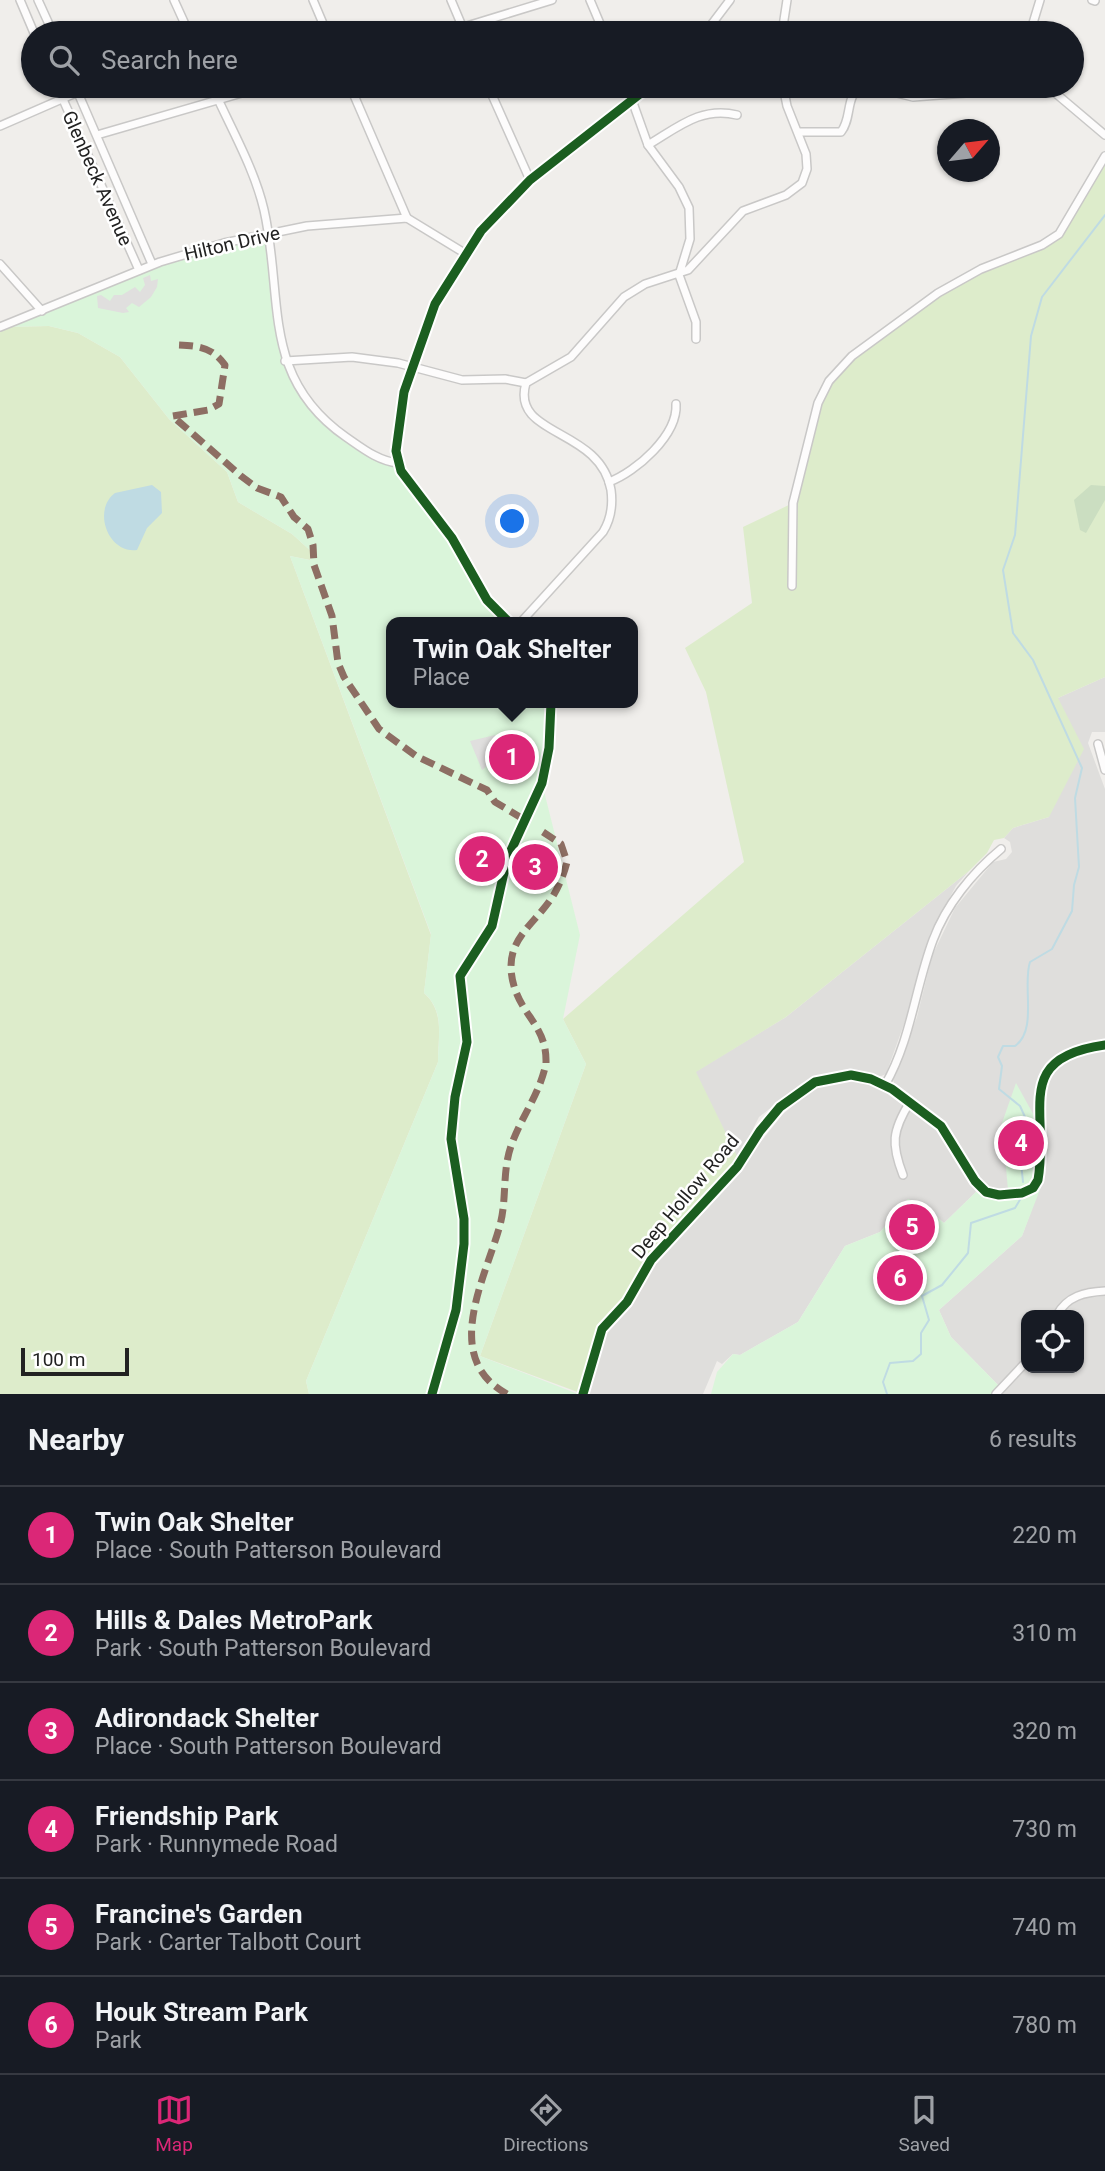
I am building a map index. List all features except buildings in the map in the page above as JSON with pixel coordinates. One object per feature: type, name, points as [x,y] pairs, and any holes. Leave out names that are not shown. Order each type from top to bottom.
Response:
[{"type":"street","points":[[20,0],[29,21]]},
{"type":"street","points":[[38,0],[47,21]]},
{"type":"street","points":[[174,0],[184,21]]},
{"type":"street","points":[[313,0],[322,21]]},
{"type":"street","points":[[451,0],[460,21]]},
{"type":"street","points":[[490,21],[552,0]]},
{"type":"street","points":[[590,0],[599,21]]},
{"type":"street","points":[[714,21],[730,0]]},
{"type":"street","points":[[784,21],[787,0]]},
{"type":"street","points":[[1034,21],[1040,0]]},
{"type":"street","name":"Glenbeck Avenue","points":[[81,98],[152,264]]},
{"type":"street","points":[[97,135],[225,98]]},
{"type":"street","points":[[355,98],[407,218],[466,254]]},
{"type":"street","points":[[493,98],[530,180]]},
{"type":"street","points":[[631,98],[632,108],[648,145],[680,187],[689,208],[690,239],[679,275],[696,322],[696,339]]},
{"type":"street","points":[[504,617],[487,600],[452,538],[409,483],[398,463],[397,428],[411,367],[435,304],[466,254],[501,208],[530,180],[636,98]]},
{"type":"street","points":[[285,361],[352,357],[411,367],[462,380],[505,379],[526,383],[571,357],[624,297],[645,284],[679,275],[700,259],[743,211],[786,195],[802,183],[807,162],[786,98]]},
{"type":"street","points":[[799,132],[841,132],[847,122],[852,98]]},
{"type":"street","points":[[1062,98],[1105,135]]},
{"type":"street","points":[[0,126],[63,99]]},
{"type":"street","name":"Glenbeck Avenue","points":[[63,99],[139,270]]},
{"type":"street","points":[[218,100],[258,191],[268,234],[276,318],[285,361],[302,396],[326,423],[378,458],[398,463]]},
{"type":"street","points":[[648,145],[701,114],[715,112],[737,115]]},
{"type":"street","points":[[792,586],[793,503],[813,421],[829,381],[861,349],[938,293],[981,269],[1042,245],[1059,234],[1105,156]]},
{"type":"street","name":"Hilton Drive","points":[[0,327],[152,264],[212,246],[307,226],[407,218]]},
{"type":"street","points":[[0,264],[42,311]]},
{"type":"street","points":[[525,617],[606,527],[612,502],[605,470],[592,452],[533,418],[526,405],[526,383]]},
{"type":"street","points":[[609,482],[645,460],[668,429],[676,414],[676,404]]},
{"type":"street","points":[[432,1394],[456,1310],[464,1244],[464,1219],[451,1139],[453,1109],[467,1042],[460,976],[492,926],[507,859],[542,783],[550,738],[551,708]]},
{"type":"street","points":[[1098,744],[1105,771]]},
{"type":"street","points":[[885,1085],[908,1030],[939,926],[959,893],[1001,849]]},
{"type":"street","name":"Deep Hollow Road","points":[[583,1394],[602,1329],[627,1302],[660,1248],[737,1167],[760,1131],[789,1099],[825,1078],[851,1075],[885,1085],[941,1126],[975,1181],[986,1192],[999,1195],[1030,1191],[1037,1185],[1041,1167],[1041,1097],[1047,1071],[1053,1062],[1068,1052],[1105,1045]]},
{"type":"street","points":[[903,1175],[895,1154],[894,1140],[898,1123],[910,1102]]},
{"type":"street","points":[[1061,1310],[1070,1300],[1081,1294],[1105,1291]]},
{"type":"street","points":[[996,1394],[1021,1367]]},
{"type":"shaded area","points":[[150,275],[151,281],[158,279],[157,287],[151,297],[139,307],[132,303],[126,308],[129,312],[123,313],[98,308],[97,296],[101,295],[110,301],[114,295],[122,295],[135,287],[140,292],[145,285],[143,278]]},
{"type":"shaded area","points":[[1105,677],[1105,732],[1092,732],[1088,743],[1105,789],[1105,1040],[1075,1045],[1047,1062],[1040,1078],[1037,1098],[1035,1176],[1025,1188],[992,1189],[972,1172],[944,1123],[897,1089],[893,1080],[917,1017],[932,956],[955,908],[993,862],[1006,859],[1012,852],[1010,842],[1004,838],[1013,828],[1049,817],[1058,698]]},
{"type":"shaded area","points":[[495,735],[502,754],[482,770],[470,741]]},
{"type":"shaded area","points":[[969,871],[956,886],[930,934],[908,1013],[886,1074],[879,1077],[848,1071],[834,1072],[802,1083],[759,1117],[738,1159],[695,1072],[786,1017]]},
{"type":"shaded area","points":[[1091,1051],[1105,1052],[1105,1288],[1087,1288],[1073,1294],[1059,1304],[1056,1310],[1021,1310],[1021,1360],[999,1386],[951,1337],[939,1310],[1022,1236],[1043,1178],[1044,1100],[1048,1079],[1057,1065],[1073,1055]]},
{"type":"shaded area","points":[[838,1080],[862,1081],[886,1090],[931,1122],[946,1138],[976,1192],[944,1223],[922,1204],[908,1200],[880,1232],[845,1246],[798,1322],[740,1355],[733,1354],[722,1364],[717,1361],[703,1394],[589,1394],[603,1336],[634,1298],[655,1260],[732,1178],[783,1114],[814,1088]]},
{"type":"shaded area","points":[[1105,1294],[1105,1394],[1000,1394],[1021,1373],[1084,1373],[1084,1310],[1066,1310],[1080,1297]]},
{"type":"green space","points":[[1105,156],[1105,677],[1058,698],[1084,749],[1049,817],[1013,828],[1004,838],[994,840],[987,853],[969,871],[786,1017],[696,1072],[740,1162],[660,1248],[634,1292],[602,1329],[583,1394],[480,1356],[586,1064],[563,1019],[744,862],[706,692],[685,648],[752,603],[743,527],[793,503],[818,403],[841,366],[938,293],[1059,234]]},
{"type":"green space","points":[[268,234],[276,318],[302,396],[351,440],[398,463],[436,514],[481,590],[505,617],[386,617],[386,708],[550,708],[542,783],[580,935],[563,1019],[586,1064],[480,1356],[578,1394],[309,1394],[306,1381],[438,1062],[438,1016],[431,1000],[424,993],[431,934],[290,556],[310,560],[313,553],[292,534],[238,502],[227,472],[169,419],[120,357],[78,333],[49,326],[0,327],[152,264]]},
{"type":"green space","points":[[49,326],[78,333],[120,357],[169,419],[227,472],[238,502],[292,534],[313,553],[310,560],[290,556],[431,935],[424,993],[431,1000],[438,1016],[438,1062],[306,1381],[309,1394],[0,1394],[0,327]]},
{"type":"green space","points":[[1091,485],[1105,486],[1105,500],[1086,533],[1080,530],[1074,500]]},
{"type":"green space","points":[[1016,1083],[1037,1121],[1037,1164],[1029,1185],[1008,1190],[1002,1123]]},
{"type":"green space","points":[[1041,1187],[1022,1236],[939,1310],[951,1337],[999,1386],[993,1394],[711,1394],[717,1372],[733,1354],[740,1355],[798,1322],[845,1246],[880,1232],[908,1199],[922,1204],[944,1223],[976,1192],[1000,1199],[1027,1195]]},
{"type":"water","points":[[152,485],[161,492],[162,513],[147,528],[137,550],[118,545],[111,538],[104,520],[108,500],[115,493]]},
{"type":"waterway","points":[[1023,1182],[1020,1153],[1029,1139],[1030,1128],[1020,1106],[999,1089],[1002,1066],[998,1057],[1003,1046],[1015,1046],[1026,1029],[1030,962],[1052,949],[1072,911],[1074,885],[1079,867],[1075,798],[1082,768],[1033,660],[1013,633],[1003,570],[1015,535],[1031,336],[1042,297],[1105,215]]},
{"type":"waterway","points":[[887,1394],[883,1382],[890,1363],[913,1361],[921,1354],[921,1333],[929,1320],[922,1296],[942,1285],[968,1253],[971,1223],[1015,1208],[1021,1198]]},
{"type":"marked path","points":[[173,416],[208,410],[219,404],[225,365],[215,354],[204,349],[178,345]]},
{"type":"marked path","points":[[177,420],[257,488],[281,497],[294,517],[308,529],[313,545],[314,565],[332,616],[338,663],[344,677],[379,729],[416,756],[487,790],[495,802],[525,820]]},
{"type":"marked path","points":[[507,1394],[487,1379],[476,1360],[472,1338],[473,1316],[500,1225],[508,1156],[546,1063],[543,1040],[518,997],[511,970],[515,946],[553,896],[567,862],[561,844],[543,832]]},
{"type":"cycle path","points":[[504,617],[487,600],[452,538],[401,471],[396,451],[404,392],[435,304],[481,231],[530,180],[635,98]]},
{"type":"cycle path","points":[[432,1394],[456,1310],[464,1244],[464,1219],[451,1139],[455,1097],[467,1042],[460,976],[492,926],[507,859],[542,783],[549,748],[551,708]]},
{"type":"cycle path","points":[[583,1394],[602,1329],[627,1302],[651,1260],[737,1167],[760,1131],[780,1107],[815,1082],[851,1075],[871,1079],[892,1089],[941,1126],[975,1181],[986,1192],[999,1195],[1022,1193],[1033,1188],[1038,1180],[1041,1092],[1046,1075],[1057,1062],[1076,1052],[1105,1045]]},
{"type":"place","name":"Twin Oak Shelter","points":[[512,757]]},
{"type":"place","name":"Hills & Dales MetroPark","points":[[482,859]]},
{"type":"place","name":"Adirondack Shelter","points":[[535,867]]},
{"type":"place","name":"Friendship Park","points":[[1021,1143]]},
{"type":"place","name":"Francine's Garden","points":[[912,1227]]},
{"type":"place","name":"Houk Stream Park","points":[[900,1278]]}]
